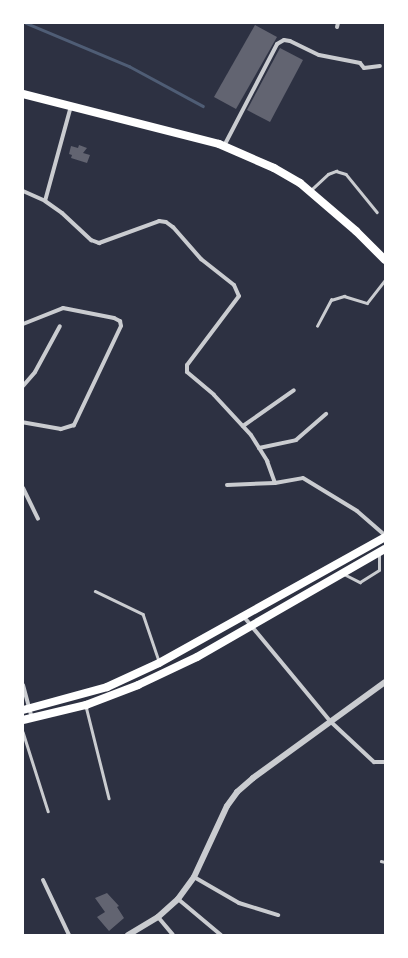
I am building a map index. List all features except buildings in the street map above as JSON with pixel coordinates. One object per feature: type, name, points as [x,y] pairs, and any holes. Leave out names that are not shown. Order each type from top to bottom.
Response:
[{"type":"main road","points":[[23,94],[224,146],[274,168],[309,191],[385,260]]},
{"type":"main road","points":[[26,709],[107,687],[160,663],[244,617],[385,536]]},
{"type":"main road","points":[[23,720],[86,705],[138,685],[197,657],[382,551]]},
{"type":"street","points":[[224,146],[277,44],[284,40],[290,41],[319,55],[360,62],[364,68],[380,66]]},
{"type":"street","points":[[45,201],[71,106]]},
{"type":"street","points":[[23,191],[45,201],[62,213],[91,240],[100,243],[159,221],[166,222],[174,227],[201,260],[234,285],[239,296],[187,365],[186,372],[214,395],[243,426],[259,448],[275,483]]},
{"type":"street","points":[[23,324],[63,308],[114,318],[120,321],[121,326],[74,425],[61,429],[23,422]]},
{"type":"street","points":[[23,386],[35,372],[60,326]]},
{"type":"street","points":[[243,426],[294,390]]},
{"type":"street","points":[[259,448],[296,440],[326,414]]},
{"type":"street","points":[[227,485],[275,483],[303,478],[357,511],[385,536]]},
{"type":"street","points":[[23,488],[38,519]]},
{"type":"street","points":[[244,617],[331,722],[374,762],[385,762]]},
{"type":"street","points":[[132,934],[158,917],[178,899],[194,877],[227,806],[238,792],[253,778],[385,682]]},
{"type":"street","points":[[23,685],[26,709],[32,718]]},
{"type":"street","points":[[194,877],[238,903],[278,915]]},
{"type":"street","points":[[43,880],[69,935]]},
{"type":"street","points":[[178,899],[221,935]]},
{"type":"street","points":[[158,917],[173,935]]},
{"type":"lane","points":[[309,191],[328,174],[336,171],[346,174],[377,212]]},
{"type":"lane","points":[[317,326],[331,300],[337,296],[367,303],[385,280]]},
{"type":"lane","points":[[342,573],[360,582],[379,570],[382,551]]},
{"type":"lane","points":[[95,590],[143,614],[160,663]]},
{"type":"lane","points":[[86,705],[109,798]]},
{"type":"lane","points":[[23,732],[48,811]]},
{"type":"lane","points":[[381,861],[385,862]]},
{"type":"waterway","points":[[26,23],[129,66],[203,106]]}]
